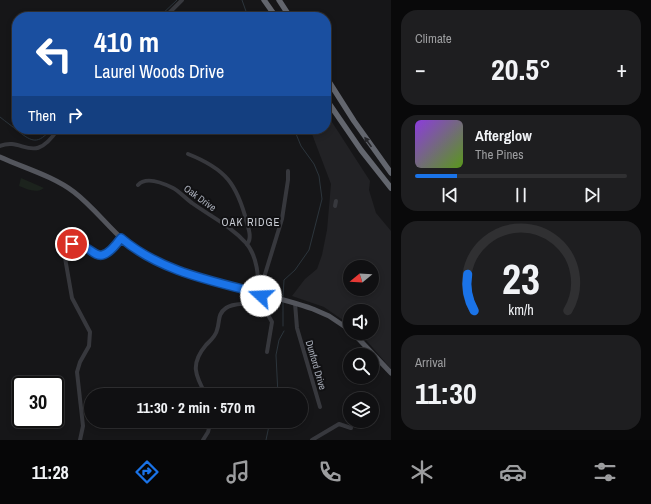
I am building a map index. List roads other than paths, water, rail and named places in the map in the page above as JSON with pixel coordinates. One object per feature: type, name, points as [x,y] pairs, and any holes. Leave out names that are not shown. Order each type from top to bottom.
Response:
[{"type":"highway","points":[[264,0],[272,12]]},
{"type":"highway","points":[[278,0],[286,12]]},
{"type":"highway","points":[[331,85],[354,121],[391,173]]},
{"type":"highway","points":[[331,106],[354,141],[391,188]]},
{"type":"main road","points":[[0,157],[66,187],[78,196],[121,238],[142,254],[155,261],[197,277],[295,303],[321,312],[343,326]]},
{"type":"main road","points":[[360,340],[391,373]]},
{"type":"street","points":[[170,12],[182,0]]},
{"type":"street","points":[[0,146],[11,144],[25,148],[37,148],[50,140],[54,134]]},
{"type":"street","name":"Oak Drive","points":[[188,154],[219,171],[238,192],[250,240],[247,244]]},
{"type":"street","points":[[202,388],[198,380],[195,366],[199,355],[217,332],[221,313],[231,305],[259,300],[262,294],[262,284],[282,219],[288,171]]},
{"type":"street","name":"Oak Drive","points":[[138,185],[143,181],[149,180],[174,188],[196,206],[230,228],[247,244],[251,250],[258,276],[257,287],[253,292]]},
{"type":"street","points":[[80,440],[83,424],[77,372],[80,362],[89,346],[90,332],[72,298],[64,252],[67,246],[77,244],[93,253],[104,254],[112,250],[121,238]]},
{"type":"street","points":[[259,300],[272,322],[267,352]]},
{"type":"street","name":"Dunford Drive","points":[[295,303],[297,328],[320,407]]},
{"type":"street","points":[[312,440],[340,424],[343,425]]},
{"type":"street","points":[[203,440],[209,428]]},
{"type":"waterway","points":[[164,12],[177,0]]},
{"type":"waterway","points":[[242,0],[246,12]]},
{"type":"waterway","points":[[0,117],[12,126]]},
{"type":"waterway","points":[[22,134],[27,138],[35,140],[39,140],[46,134]]},
{"type":"waterway","points":[[283,297],[284,280],[295,270],[309,250],[322,199],[319,176],[314,164],[301,146],[296,134]]},
{"type":"waterway","points":[[283,302],[283,326]]},
{"type":"waterway","points":[[278,388],[276,355],[279,340],[284,331]]},
{"type":"waterway","points":[[266,440],[269,428]]},
{"type":"district","name":"OAK RIDGE","points":[[251,222]]}]
